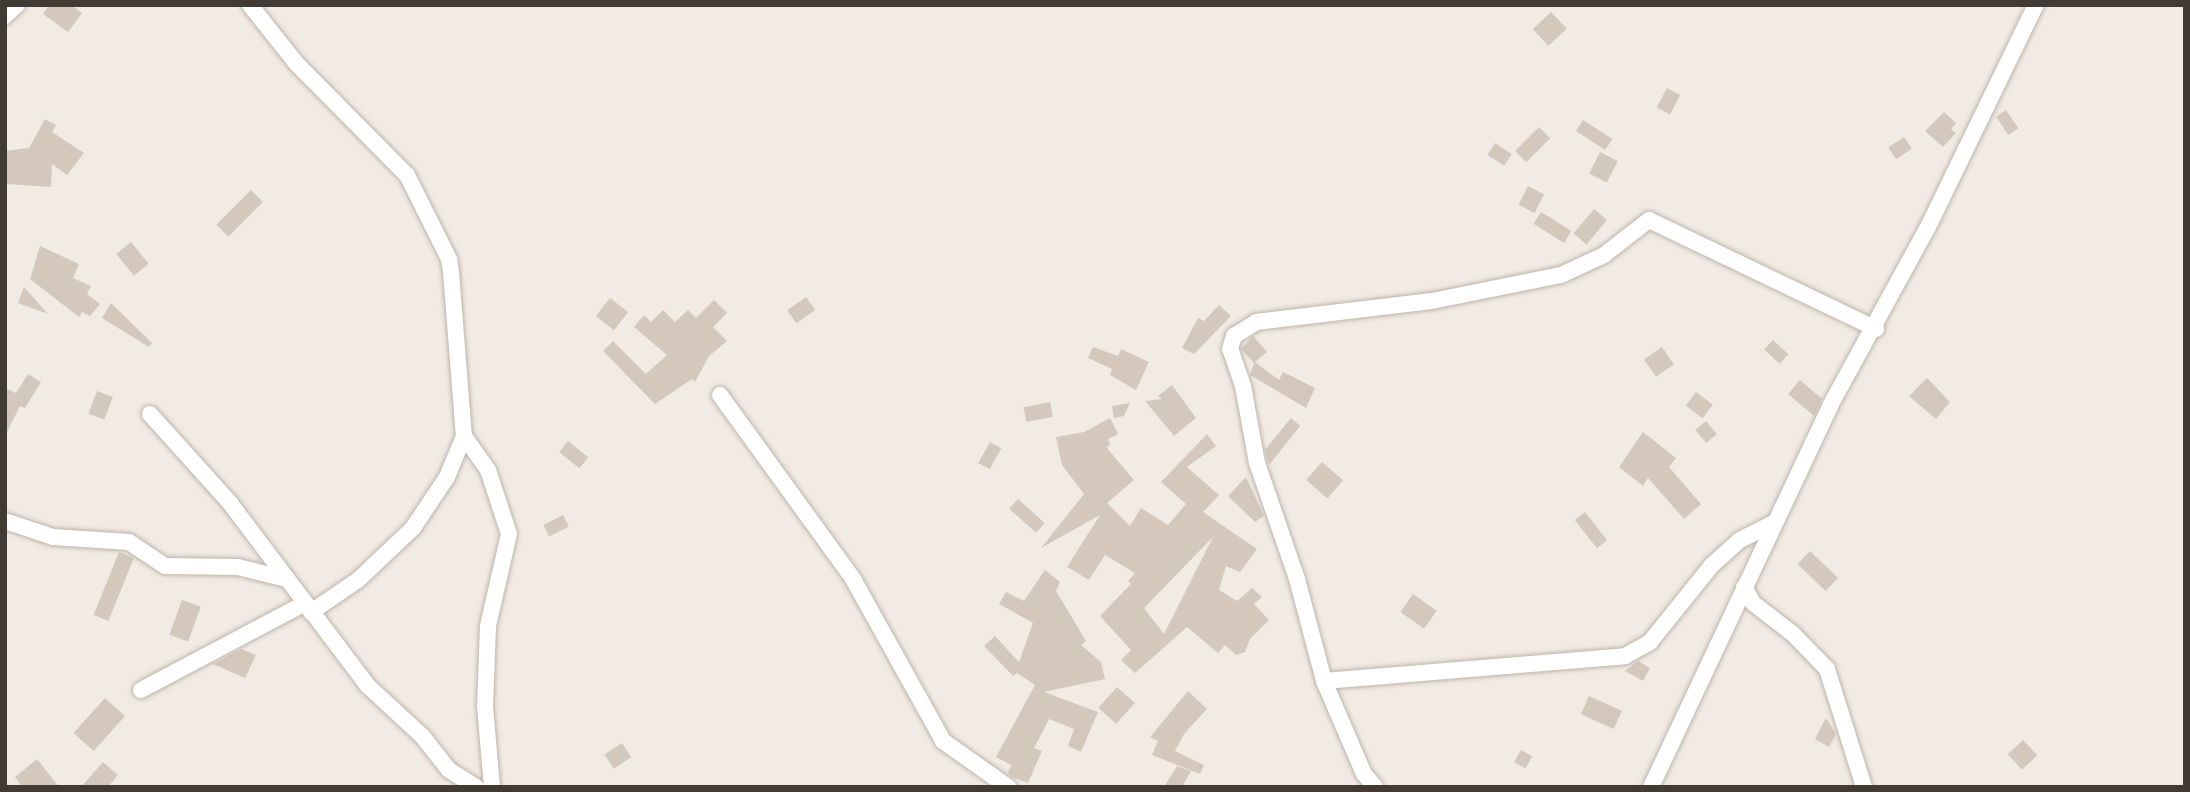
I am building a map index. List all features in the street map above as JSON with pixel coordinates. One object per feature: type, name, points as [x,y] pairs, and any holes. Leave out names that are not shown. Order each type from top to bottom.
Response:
[{"type":"street","points":[[5,16],[17,5]]},
{"type":"street","points":[[141,690],[308,608],[358,580],[413,528],[447,477],[464,436],[449,259],[407,175],[298,64],[250,5]]},
{"type":"street","points":[[1651,787],[1831,404],[1876,328],[2036,5]]},
{"type":"street","points":[[1375,787],[1364,774],[1324,681],[1297,579],[1257,463],[1243,386],[1230,349],[1234,336],[1247,325],[1432,301],[1561,275],[1604,255],[1649,220],[1876,328]]},
{"type":"street","points":[[720,395],[853,579],[943,741],[1008,787]]},
{"type":"street","points":[[150,414],[230,503],[368,686],[423,737],[449,770],[476,787]]},
{"type":"street","points":[[464,436],[488,470],[509,534],[488,626],[485,706],[492,787]]},
{"type":"street","points":[[5,521],[53,537],[129,542],[165,566],[238,567],[286,579]]},
{"type":"street","points":[[1324,681],[1625,656],[1650,642],[1711,566],[1740,540],[1775,522]]},
{"type":"street","points":[[1744,587],[1753,603],[1793,634],[1827,669],[1864,787]]},
{"type":"building","points":[[49,5],[71,5],[82,13],[68,32],[43,14]]},
{"type":"building","points":[[1551,12],[1567,29],[1548,46],[1533,29]]},
{"type":"building","points":[[1667,88],[1680,95],[1670,114],[1657,107]]},
{"type":"building","points":[[2006,110],[2018,128],[2008,135],[1996,117]]},
{"type":"building","points":[[1944,112],[1956,123],[1951,129],[1956,133],[1943,147],[1925,131]]},
{"type":"building","points":[[45,119],[56,125],[52,132],[84,153],[67,175],[52,164],[51,187],[5,184],[5,151],[29,148]]},
{"type":"building","points":[[1583,120],[1612,139],[1605,150],[1576,131]]},
{"type":"building","points":[[1539,127],[1550,138],[1526,162],[1515,151]]},
{"type":"building","points":[[1904,137],[1912,149],[1896,159],[1888,148]]},
{"type":"building","points":[[1495,143],[1512,154],[1504,166],[1487,155]]},
{"type":"building","points":[[1600,152],[1618,161],[1607,182],[1589,173]]},
{"type":"building","points":[[1528,186],[1544,194],[1535,213],[1518,205]]},
{"type":"building","points":[[251,190],[263,202],[228,237],[216,225]]},
{"type":"building","points":[[1594,209],[1607,220],[1586,244],[1573,234]]},
{"type":"building","points":[[1541,212],[1572,231],[1564,243],[1534,224]]},
{"type":"building","points":[[131,242],[149,264],[134,276],[116,254]]},
{"type":"building","points":[[40,246],[79,264],[73,278],[91,286],[87,294],[100,304],[90,316],[82,312],[79,317],[30,279]]},
{"type":"building","points":[[24,287],[48,314],[18,303]]},
{"type":"building","points":[[806,297],[815,310],[796,323],[787,310]]},
{"type":"building","points":[[610,298],[628,312],[614,330],[596,316]]},
{"type":"building","points":[[714,300],[727,313],[713,327],[727,341],[709,356],[695,382],[692,379],[655,404],[603,351],[613,341],[646,374],[667,355],[634,327],[644,315],[651,322],[663,310],[675,322],[688,310],[696,318]]},
{"type":"building","points":[[111,303],[152,343],[149,347],[102,318]]},
{"type":"building","points":[[1219,305],[1231,316],[1194,354],[1182,348],[1198,318],[1204,321]]},
{"type":"building","points":[[1253,336],[1267,352],[1255,362],[1279,380],[1283,372],[1315,388],[1306,408],[1250,375],[1254,363],[1241,349]]},
{"type":"building","points":[[1773,340],[1788,354],[1779,364],[1764,350]]},
{"type":"building","points":[[1093,347],[1118,356],[1121,349],[1149,362],[1136,390],[1110,375],[1112,369],[1088,358]]},
{"type":"building","points":[[1662,347],[1674,364],[1656,377],[1644,360]]},
{"type":"building","points":[[28,374],[41,382],[25,408],[20,406],[5,436],[5,388],[16,393]]},
{"type":"building","points":[[1927,378],[1950,402],[1936,419],[1909,396]]},
{"type":"building","points":[[1800,380],[1822,399],[1814,416],[1788,394]]},
{"type":"building","points":[[1172,385],[1196,418],[1174,436],[1145,401],[1162,399],[1158,396]]},
{"type":"building","points":[[97,391],[113,397],[104,419],[88,413]]},
{"type":"building","points":[[1696,392],[1713,405],[1703,418],[1686,406]]},
{"type":"building","points":[[1050,402],[1053,417],[1026,422],[1023,407]]},
{"type":"building","points":[[1130,403],[1124,416],[1114,418],[1112,406]]},
{"type":"building","points":[[1110,418],[1118,434],[1108,439],[1110,445],[1106,447],[1134,480],[1107,503],[1130,526],[1141,508],[1168,525],[1186,504],[1161,482],[1207,434],[1216,446],[1187,467],[1219,495],[1203,512],[1257,549],[1240,572],[1226,566],[1219,590],[1237,601],[1252,588],[1262,597],[1254,604],[1269,620],[1250,639],[1245,652],[1236,655],[1225,645],[1218,653],[1187,627],[1135,673],[1121,660],[1131,650],[1100,616],[1131,584],[1128,581],[1135,573],[1105,555],[1089,580],[1067,567],[1100,515],[1041,548],[1084,494],[1062,465],[1056,437],[1084,432]],"holes":[[[1213,537],[1164,634],[1144,608]]]},
{"type":"building","points":[[1291,418],[1300,426],[1269,465],[1265,450]]},
{"type":"building","points":[[1706,421],[1717,434],[1706,443],[1695,430]]},
{"type":"building","points":[[1643,432],[1676,458],[1669,467],[1701,504],[1684,519],[1648,478],[1643,486],[1619,467]]},
{"type":"building","points":[[568,441],[588,457],[579,468],[559,452]]},
{"type":"building","points":[[990,442],[1001,448],[990,469],[978,463]]},
{"type":"building","points":[[1322,462],[1343,480],[1327,498],[1306,480]]},
{"type":"building","points":[[1246,477],[1264,516],[1255,522],[1228,496]]},
{"type":"building","points":[[1018,499],[1045,523],[1036,533],[1009,509]]},
{"type":"building","points":[[1585,512],[1607,540],[1597,548],[1575,520]]},
{"type":"building","points":[[563,515],[569,527],[549,537],[543,525]]},
{"type":"building","points":[[1810,551],[1838,578],[1826,591],[1797,564]]},
{"type":"building","points":[[119,552],[134,558],[108,621],[94,615]]},
{"type":"building","points":[[1045,570],[1060,582],[1056,591],[1086,641],[1081,645],[1101,662],[1105,679],[1044,692],[1098,712],[1081,752],[1068,746],[1074,729],[1049,719],[1034,748],[1042,751],[1028,783],[1012,777],[1008,773],[1011,765],[996,757],[1035,685],[1017,673],[1013,676],[984,646],[995,636],[1019,662],[1033,623],[999,604],[1006,592],[1024,601]]},
{"type":"building","points":[[1413,594],[1437,611],[1424,629],[1400,612]]},
{"type":"building","points":[[182,600],[201,607],[188,642],[169,635]]},
{"type":"building","points":[[241,649],[256,655],[245,678],[213,664]]},
{"type":"building","points":[[1638,661],[1650,668],[1643,681],[1625,671]]},
{"type":"building","points":[[1117,687],[1135,703],[1116,724],[1098,708]]},
{"type":"building","points":[[1188,691],[1207,709],[1184,734],[1175,751],[1204,765],[1200,774],[1152,755],[1158,741],[1150,737]]},
{"type":"building","points":[[1589,696],[1622,711],[1614,729],[1581,714]]},
{"type":"building","points":[[105,698],[125,716],[94,751],[74,733]]},
{"type":"building","points":[[1826,718],[1836,734],[1829,747],[1815,739]]},
{"type":"building","points":[[2023,740],[2037,755],[2022,770],[2008,754]]},
{"type":"building","points":[[622,743],[631,757],[614,769],[604,754]]},
{"type":"building","points":[[1521,750],[1532,756],[1526,769],[1514,762]]},
{"type":"building","points":[[37,759],[59,787],[22,787],[15,777]]},
{"type":"building","points":[[103,762],[118,775],[108,787],[81,787]]},
{"type":"building","points":[[1177,766],[1191,771],[1182,787],[1164,787]]}]
